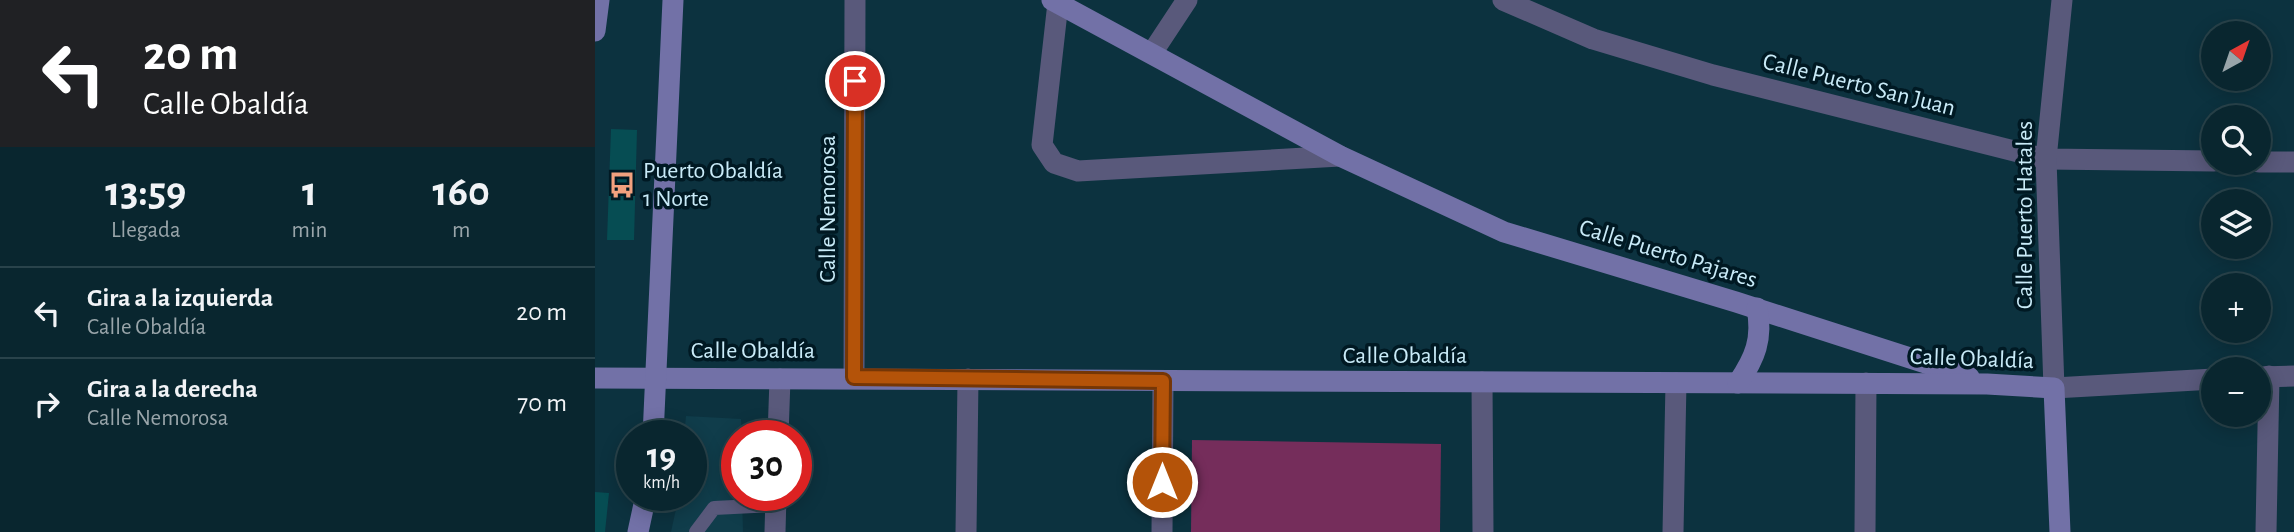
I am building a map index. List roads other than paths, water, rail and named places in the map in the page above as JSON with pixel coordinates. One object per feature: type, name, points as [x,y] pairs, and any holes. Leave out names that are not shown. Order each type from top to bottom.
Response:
[{"type":"street","points":[[595,31],[599,0]]},
{"type":"street","points":[[654,420],[673,0]]},
{"type":"street","name":"Calle Nemorosa","points":[[854,377],[855,0]]},
{"type":"street","points":[[1152,53],[1187,0]]},
{"type":"street","name":"Calle Puerto San Juan","points":[[1503,0],[1593,39],[1713,75],[2046,159],[2201,161]]},
{"type":"street","name":"Calle Puerto Hatales","points":[[2054,388],[2046,159],[2062,0]]},
{"type":"street","name":"Calle Puerto Pajares","points":[[1341,156],[1078,171],[1054,163],[1042,145],[1055,2],[1341,156],[1504,232],[1757,308],[1987,384]]},
{"type":"street","points":[[2271,162],[2294,162]]},
{"type":"street","points":[[1738,383],[1758,347],[1761,328],[1757,308]]},
{"type":"street","points":[[2271,377],[2294,376]]},
{"type":"street","name":"Calle Obaldía","points":[[595,378],[1866,383],[1987,384],[2054,388],[2201,380]]},
{"type":"street","points":[[779,420],[780,379]]},
{"type":"street","points":[[966,532],[968,379]]},
{"type":"street","points":[[1162,532],[1163,381]]},
{"type":"street","points":[[1482,382],[1483,532]]},
{"type":"street","points":[[1673,532],[1676,383]]},
{"type":"street","points":[[1865,532],[1866,383]]},
{"type":"street","points":[[2054,388],[2060,532]]},
{"type":"street","points":[[2265,427],[2266,532]]},
{"type":"street","points":[[638,532],[643,511]]},
{"type":"street","points":[[775,532],[776,511]]},
{"type":"lane","points":[[696,532],[714,508],[721,507]]},
{"type":"place","name":"Puerto Obaldía 1 Norte","points":[[622,185]]}]
